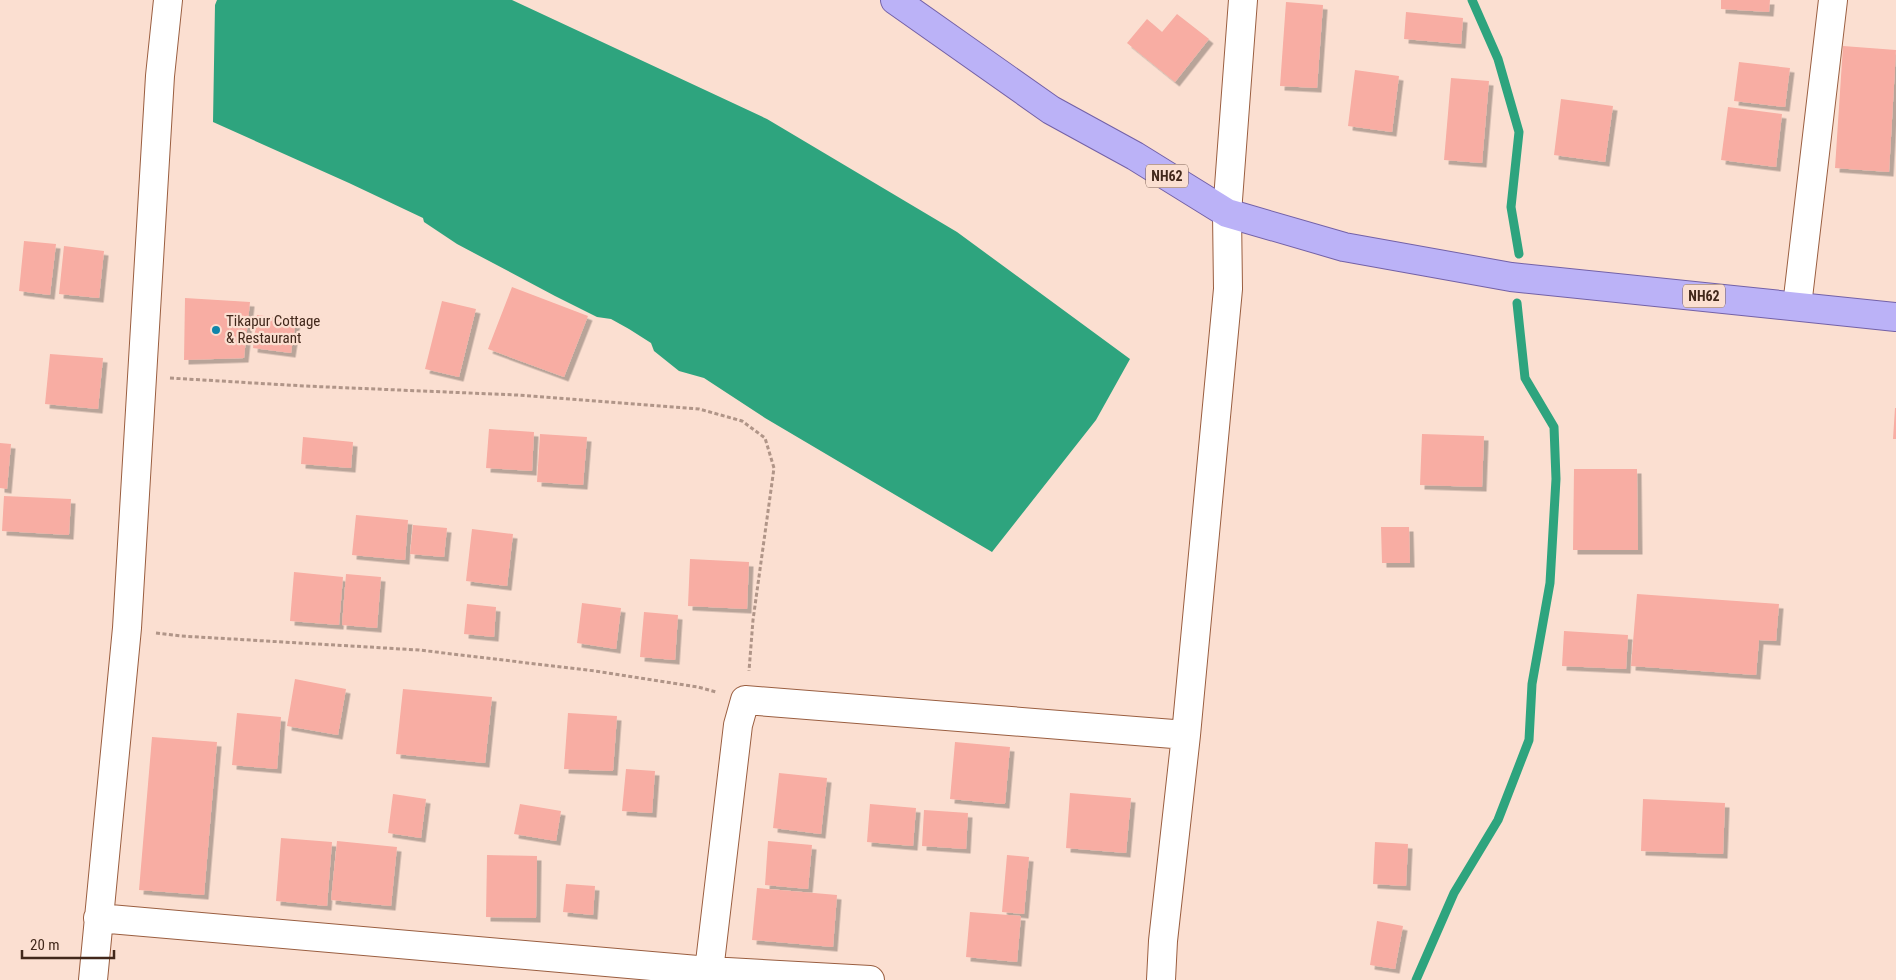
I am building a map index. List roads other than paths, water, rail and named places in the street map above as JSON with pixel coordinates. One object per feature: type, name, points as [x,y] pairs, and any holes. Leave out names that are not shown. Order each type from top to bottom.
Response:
[{"type":"main road","name":"NH62","points":[[895,0],[1052,110],[1135,156],[1227,213],[1344,247],[1511,277],[1896,317]]},
{"type":"street","points":[[93,980],[127,628],[160,76],[168,0]]},
{"type":"street","points":[[1161,980],[1163,941],[1186,735],[1228,289],[1227,213],[1243,0]]},
{"type":"street","points":[[1796,306],[1833,0]]},
{"type":"street","points":[[709,971],[738,725],[745,700],[1186,735]]},
{"type":"street","points":[[98,918],[709,971],[870,980]]},
{"type":"waterway","points":[[1472,0],[1498,59],[1519,132],[1511,207],[1519,254]]},
{"type":"waterway","points":[[1416,980],[1454,893],[1498,820],[1529,740],[1532,684],[1550,583],[1556,479],[1554,427],[1525,378],[1517,303]]},
{"type":"place","name":"Tikapur Cottage & Restaurant","points":[[216,330]]}]
